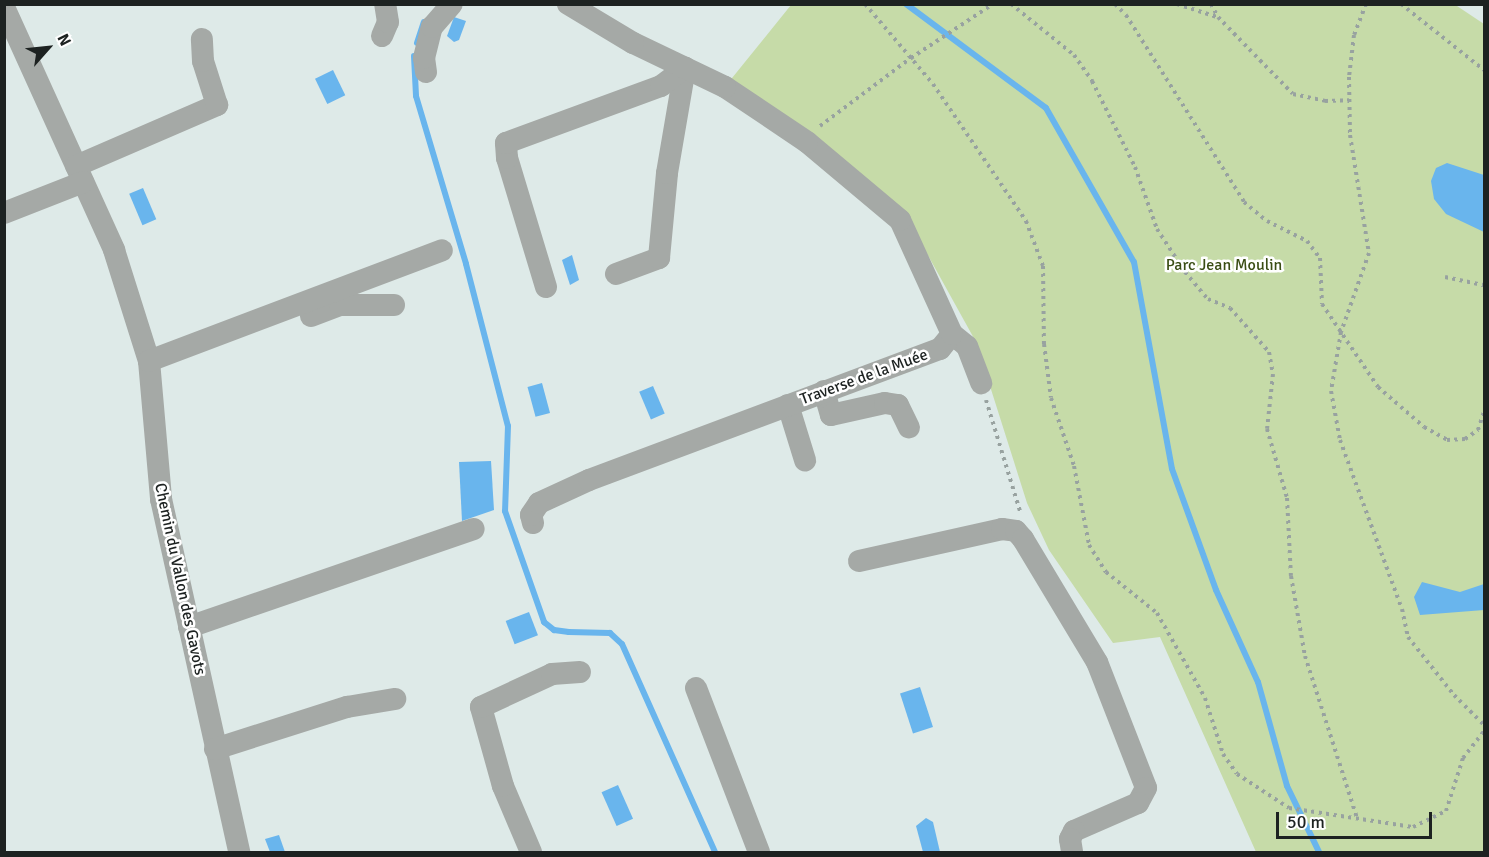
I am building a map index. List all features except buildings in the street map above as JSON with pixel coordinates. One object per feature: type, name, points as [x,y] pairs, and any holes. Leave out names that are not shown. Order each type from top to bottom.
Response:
[{"type":"street","points":[[382,36],[388,22],[385,4]]},
{"type":"street","points":[[426,72],[424,58],[432,27],[452,4]]},
{"type":"street","points":[[568,4],[685,68],[725,87],[807,142],[900,220],[952,334],[967,346],[981,383]]},
{"type":"street","name":"Chemin du Vallon des Gavots","points":[[4,7],[114,250],[150,368],[161,499],[239,852]]},
{"type":"street","points":[[4,213],[217,105],[203,62],[202,39]]},
{"type":"street","points":[[616,274],[659,258],[667,172],[685,68]]},
{"type":"street","points":[[546,287],[507,159],[506,142],[661,86],[685,68]]},
{"type":"street","points":[[150,368],[442,250]]},
{"type":"street","points":[[150,368],[340,305],[394,305]]},
{"type":"street","name":"Traverse de la Muée","points":[[533,523],[534,507],[549,499],[824,391],[940,349],[952,334]]},
{"type":"street","points":[[824,391],[831,415],[885,403],[898,405],[909,428]]},
{"type":"street","points":[[788,405],[805,460]]},
{"type":"street","points":[[189,627],[474,529]]},
{"type":"street","points":[[860,561],[1009,530],[1097,662],[1146,788],[1138,803],[1074,831],[1070,839],[1072,852]]},
{"type":"street","points":[[531,852],[503,786],[482,707],[552,674],[580,672]]},
{"type":"street","points":[[696,688],[759,852]]},
{"type":"street","points":[[215,749],[347,708],[395,699]]},
{"type":"path","points":[[865,4],[911,58],[1026,221],[1043,266],[1044,344],[1051,398],[1074,466],[1089,545],[1106,572],[1157,613],[1205,698],[1223,754],[1237,774],[1289,808],[1413,827],[1446,811],[1463,758],[1485,731]]},
{"type":"path","points":[[807,142],[835,112],[993,4]]},
{"type":"path","points":[[1011,4],[1074,55],[1092,81],[1135,167],[1157,229],[1185,272],[1208,299],[1230,308],[1269,352],[1273,374],[1267,429],[1287,498],[1291,576],[1305,656],[1358,819]]},
{"type":"path","points":[[1115,4],[1126,15],[1244,202],[1267,221],[1307,241],[1320,258],[1322,304],[1378,387],[1424,427],[1447,440],[1465,440],[1478,430],[1485,412]]},
{"type":"path","points":[[1177,4],[1218,17]]},
{"type":"path","points":[[1211,4],[1218,17],[1293,94],[1325,101],[1349,100]]},
{"type":"path","points":[[1366,4],[1354,35],[1349,100],[1350,135],[1369,253],[1341,332],[1331,390],[1340,440],[1402,609],[1408,637],[1454,695],[1485,724]]},
{"type":"path","points":[[1401,4],[1485,70]]},
{"type":"path","points":[[1445,277],[1485,285]]},
{"type":"path","points":[[981,383],[1022,518],[1009,530]]},
{"type":"green space","name":"Parc Jean Moulin","points":[[1454,4],[1484,24],[1484,852],[1256,852],[1160,637],[1113,643],[1049,550],[1027,503],[976,342],[904,212],[728,83],[791,5]]},
{"type":"water","points":[[454,17],[466,21],[459,40],[454,42],[447,36]]},
{"type":"water","points":[[333,70],[345,95],[327,104],[315,79]]},
{"type":"water","points":[[1447,163],[1484,175],[1484,232],[1446,214],[1434,199],[1431,181],[1436,168]]},
{"type":"water","points":[[143,188],[156,219],[142,225],[129,194]]},
{"type":"water","points":[[572,255],[579,280],[570,285],[562,260]]},
{"type":"water","points":[[542,383],[550,413],[536,417],[528,387]]},
{"type":"water","points":[[653,386],[665,414],[651,419],[639,392]]},
{"type":"water","points":[[491,461],[494,510],[462,521],[459,462]]},
{"type":"water","points":[[1422,582],[1460,592],[1484,584],[1484,610],[1420,615],[1414,597]]},
{"type":"water","points":[[529,612],[538,635],[515,644],[506,621]]},
{"type":"water","points":[[920,687],[933,727],[913,733],[900,693]]},
{"type":"water","points":[[618,785],[633,819],[617,826],[602,792]]},
{"type":"water","points":[[926,818],[933,822],[940,852],[923,852],[916,826]]},
{"type":"water","points":[[279,835],[285,852],[270,852],[265,839]]},
{"type":"waterway","points":[[906,4],[1046,108],[1134,262],[1172,469],[1216,590],[1258,682],[1287,786],[1319,852]]},
{"type":"waterway","points":[[417,43],[424,22]]},
{"type":"waterway","points":[[414,56],[416,96],[466,264],[508,426],[505,511],[544,622],[554,630],[610,633],[622,644],[715,852]]}]
